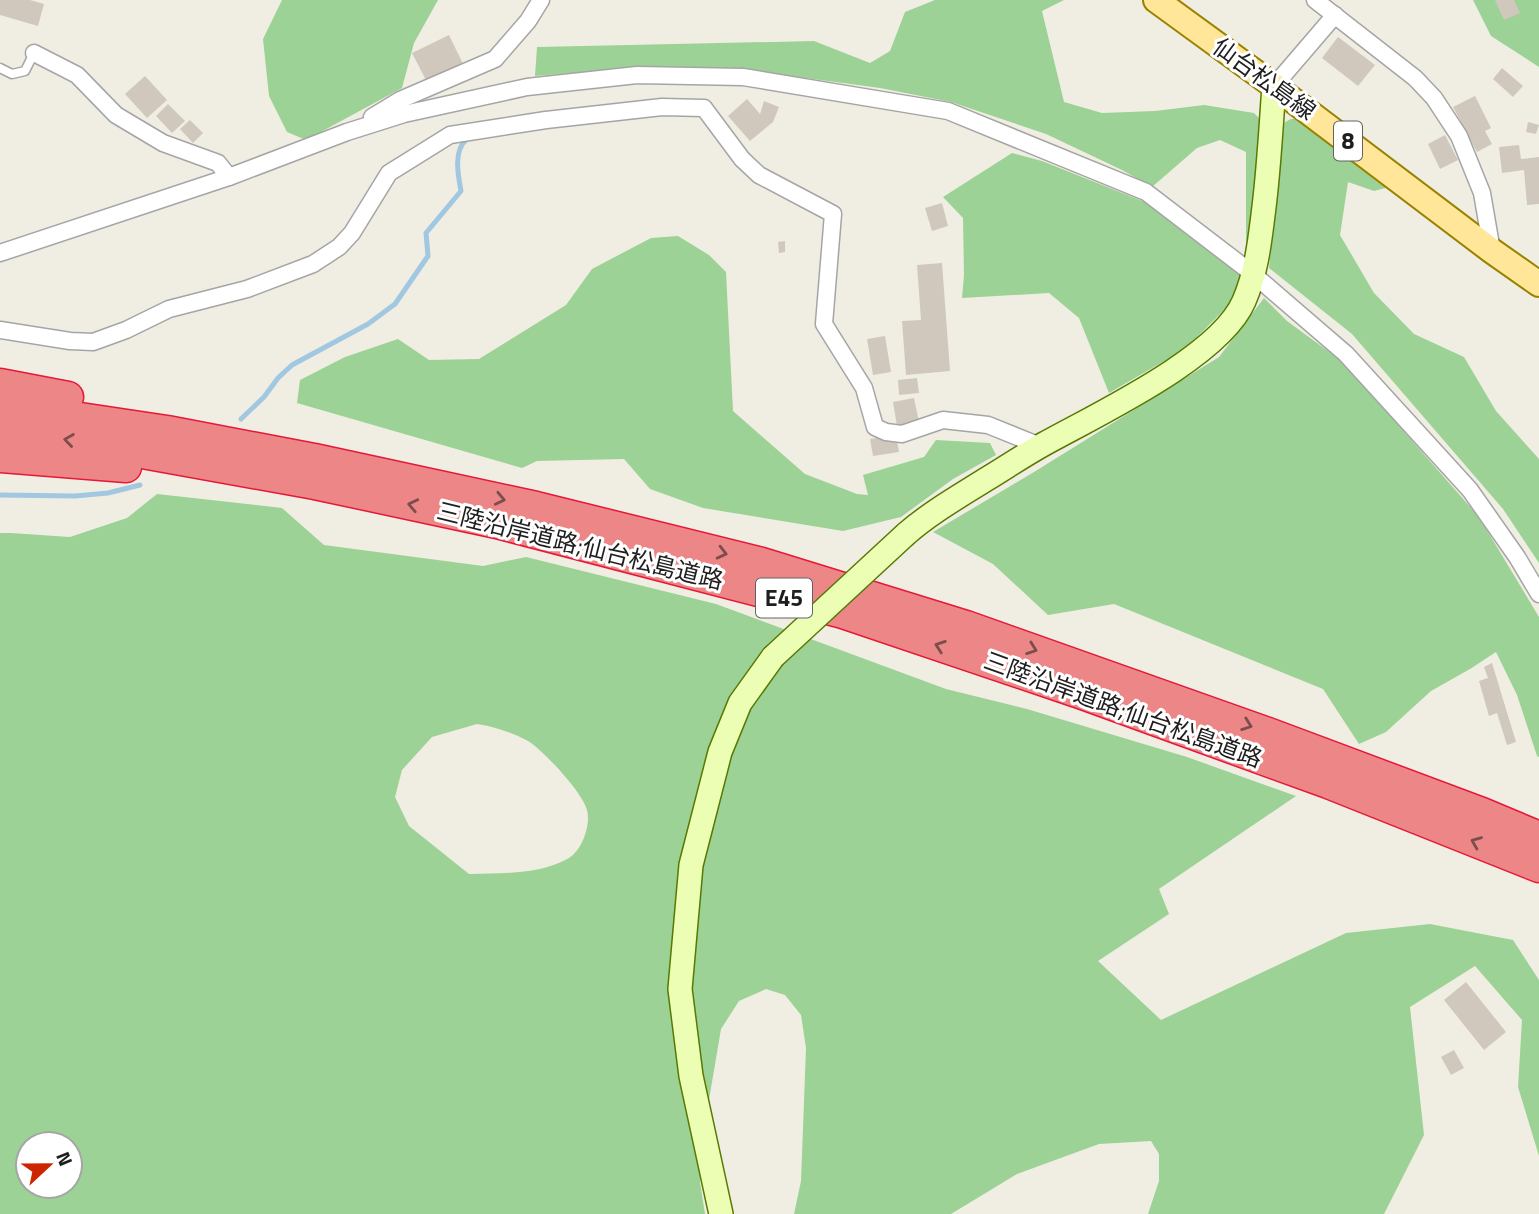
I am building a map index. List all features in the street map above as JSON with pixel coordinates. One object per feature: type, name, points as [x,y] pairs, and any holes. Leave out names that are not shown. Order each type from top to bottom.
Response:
[{"type":"highway","points":[[0,384],[152,414],[314,471]]},
{"type":"highway","name":"三陸沿岸道路;仙台松島道路","points":[[0,406],[167,431],[497,523],[843,613],[1077,692],[1328,783],[1539,867]]},
{"type":"highway","name":"三陸沿岸道路;仙台松島道路","points":[[0,430],[314,471],[536,507],[762,563],[953,622],[1268,733],[1539,837]]},
{"type":"highway","points":[[0,457],[314,471]]},
{"type":"main road","name":"仙台松島線","points":[[1156,0],[1539,284]]},
{"type":"street","points":[[347,132],[400,100],[495,59],[541,0]]},
{"type":"street","points":[[1315,0],[1415,78],[1434,98],[1459,136],[1482,193],[1492,251]]},
{"type":"street","points":[[721,1214],[691,1076],[680,989],[691,865],[720,752],[740,703],[773,657],[906,534],[932,514],[1040,446],[1142,389],[1203,350],[1225,329],[1243,303],[1253,274],[1264,208],[1275,86],[1335,15]]},
{"type":"street","points":[[34,53],[77,75],[116,115],[163,143],[218,163],[229,177]]},
{"type":"street","points":[[0,253],[229,177],[347,132],[404,114],[527,87],[637,75],[743,77],[948,111],[1146,192],[1253,274],[1346,354],[1471,490],[1517,556],[1539,594]]},
{"type":"street","points":[[0,330],[93,342],[126,330],[169,309],[247,289],[313,264],[339,247],[352,233],[389,173],[450,135],[559,118],[662,107],[704,108],[742,159],[759,175],[833,214],[824,324],[864,387],[875,426],[886,432],[902,434],[943,420],[988,425],[1040,446]]},
{"type":"lane","points":[[0,68],[12,74],[25,71],[34,53]]},
{"type":"green space","points":[[282,0],[438,0],[414,43],[402,88],[306,140],[287,132],[269,96],[263,39]]},
{"type":"green space","points":[[935,0],[1064,0],[1042,11],[1064,102],[1102,113],[1155,111],[1204,105],[1254,113],[1264,123],[1254,209],[1246,243],[1246,152],[1220,140],[1197,148],[1152,187],[1046,134],[951,102],[880,88],[769,73],[654,67],[535,76],[537,47],[814,41],[870,63],[890,51],[905,12]]},
{"type":"green space","points":[[1473,0],[1539,0],[1539,67],[1491,36]]},
{"type":"green space","points":[[1298,119],[1389,187],[1374,191],[1348,182],[1340,235],[1374,293],[1414,334],[1464,357],[1496,411],[1539,459],[1539,563],[1503,509],[1352,334],[1269,268],[1283,128],[1285,122]]},
{"type":"green space","points":[[1012,153],[1042,161],[1145,202],[1240,273],[1239,289],[1226,308],[1185,349],[1109,393],[1079,318],[1049,293],[962,298],[963,218],[943,197]]},
{"type":"green space","points":[[678,236],[709,255],[726,272],[733,411],[805,474],[857,494],[868,495],[863,475],[924,457],[936,440],[990,443],[996,455],[953,479],[901,517],[843,531],[703,508],[650,489],[624,459],[537,461],[522,468],[297,403],[300,380],[345,357],[398,339],[429,360],[479,359],[566,305],[592,269],[651,238]]},
{"type":"green space","points":[[1264,298],[1287,321],[1343,362],[1479,517],[1539,617],[1539,757],[1517,695],[1496,652],[1431,691],[1386,732],[1359,744],[1323,689],[1114,604],[1048,615],[993,564],[933,532],[1219,357]]},
{"type":"green space","points":[[157,494],[282,508],[324,545],[483,566],[526,557],[716,604],[946,689],[1027,709],[1187,757],[1296,796],[1159,889],[1169,914],[1098,961],[1161,1020],[1346,933],[1430,924],[1513,940],[1539,980],[1539,1156],[1518,1087],[1522,1020],[1475,966],[1410,1007],[1424,1135],[1384,1214],[1148,1214],[1159,1181],[1159,1154],[1151,1141],[1099,1144],[1017,1174],[951,1214],[794,1214],[801,1181],[806,1048],[801,1015],[785,995],[766,989],[739,1001],[721,1029],[701,1147],[700,1182],[705,1214],[0,1214],[0,533],[70,537],[127,518]],"holes":[[[477,724],[503,730],[528,741],[552,762],[584,803],[588,823],[574,854],[558,864],[507,873],[469,874],[409,826],[395,797],[402,770],[432,737]]]},
{"type":"building","points":[[0,0],[30,0],[44,4],[38,26],[0,15]]},
{"type":"building","points":[[1495,0],[1514,0],[1520,13],[1504,20]]},
{"type":"building","points":[[449,35],[464,66],[428,84],[412,53]]},
{"type":"building","points":[[1338,37],[1375,65],[1358,86],[1322,58]]},
{"type":"building","points":[[1502,68],[1523,86],[1513,97],[1493,79]]},
{"type":"building","points":[[145,76],[167,100],[147,118],[125,94]]},
{"type":"building","points":[[1475,96],[1491,128],[1485,131],[1492,144],[1477,152],[1453,107]]},
{"type":"building","points":[[747,99],[760,114],[764,101],[779,107],[773,122],[750,141],[728,116]]},
{"type":"building","points":[[168,104],[185,121],[172,133],[156,116]]},
{"type":"building","points":[[190,120],[203,133],[193,143],[180,129]]},
{"type":"building","points":[[1528,122],[1539,125],[1536,134],[1526,132]]},
{"type":"building","points":[[1445,135],[1458,160],[1440,169],[1428,144]]},
{"type":"building","points":[[1519,145],[1521,159],[1539,157],[1539,204],[1527,205],[1524,170],[1502,173],[1499,147]]},
{"type":"building","points":[[942,203],[948,226],[932,231],[925,208]]},
{"type":"building","points":[[785,241],[785,252],[779,253],[778,242]]},
{"type":"building","points":[[942,263],[950,371],[906,375],[902,321],[921,320],[917,265]]},
{"type":"building","points":[[885,336],[891,372],[873,375],[867,339]]},
{"type":"building","points":[[917,378],[919,393],[899,395],[898,380]]},
{"type":"building","points":[[914,398],[919,422],[897,426],[893,402]]},
{"type":"building","points":[[896,435],[899,452],[873,456],[870,439]]},
{"type":"building","points":[[1492,663],[1516,742],[1507,745],[1497,713],[1489,716],[1479,681],[1488,678],[1484,667]]},
{"type":"building","points":[[1466,982],[1506,1032],[1484,1050],[1444,1000]]},
{"type":"building","points":[[1454,1050],[1464,1068],[1451,1075],[1441,1057]]},
{"type":"waterway","points":[[241,419],[292,365],[368,324],[395,304],[428,256],[426,233],[461,191],[458,156],[467,139]]},
{"type":"waterway","points":[[0,495],[75,496],[108,493],[140,485]]}]
